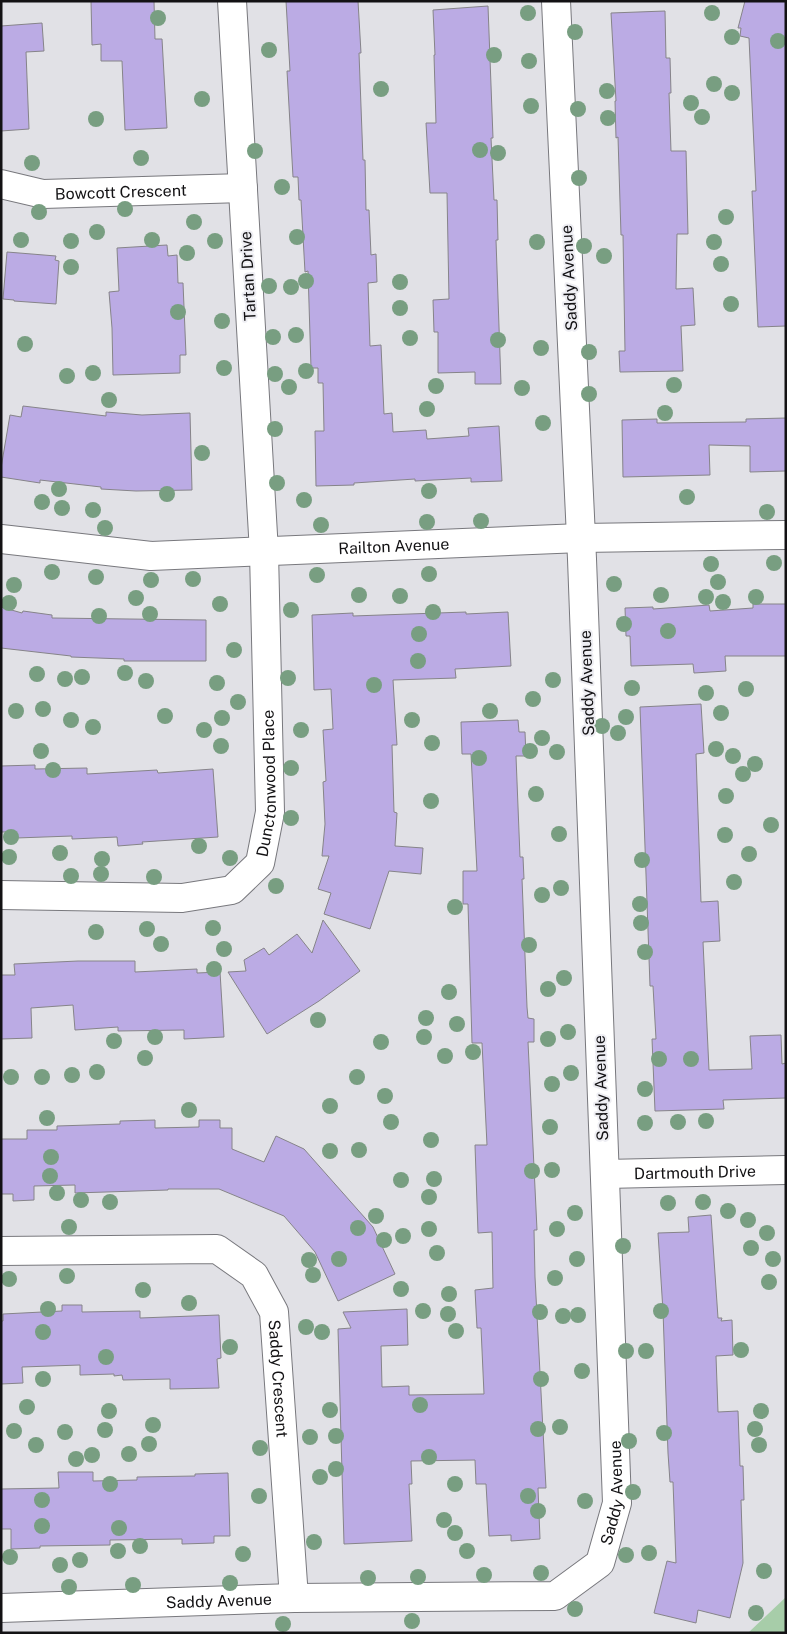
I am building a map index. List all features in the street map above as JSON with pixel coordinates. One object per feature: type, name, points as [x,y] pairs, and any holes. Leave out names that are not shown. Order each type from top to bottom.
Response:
[{"type":"street","name":"Tartan Drive","points":[[232,1],[264,552]]},
{"type":"street","name":"Saddy Avenue","points":[[1,1608],[294,1598],[555,1596],[600,1563],[616,1503],[581,538],[556,1]]},
{"type":"street","name":"Bowcott Crescent","points":[[1,184],[44,194],[243,188]]},
{"type":"street","name":"Railton Avenue","points":[[1,539],[151,556],[581,538],[786,535]]},
{"type":"street","name":"Dunctonwood Place","points":[[1,896],[182,898],[232,890],[260,863],[270,812],[264,552]]},
{"type":"street","name":"Dartmouth Drive","points":[[605,1174],[786,1170]]},
{"type":"street","name":"Saddy Crescent","points":[[1,1251],[217,1249],[254,1275],[274,1312],[294,1598]]},
{"type":"green space","points":[[786,1597],[786,1633],[748,1633]]},
{"type":"building","points":[[91,1],[154,1],[155,39],[162,39],[167,128],[125,130],[122,61],[101,61],[101,44],[92,45]]},
{"type":"building","points":[[286,1],[358,1],[366,210],[369,210],[371,255],[376,254],[377,282],[368,283],[370,346],[381,345],[384,414],[392,413],[393,432],[426,430],[427,439],[469,436],[468,428],[499,426],[502,481],[471,482],[471,478],[415,481],[415,479],[354,483],[354,485],[316,486],[315,431],[324,431],[323,383],[318,383],[318,368],[311,368],[308,271],[305,272],[298,177],[293,177],[287,71],[290,71]]},
{"type":"building","points":[[745,1],[786,1],[786,326],[758,327],[752,191],[756,191],[749,38],[740,36],[741,28],[738,28]]},
{"type":"building","points":[[488,6],[493,138],[491,138],[494,200],[497,200],[498,240],[496,240],[501,384],[475,384],[475,372],[438,373],[438,332],[434,332],[433,300],[449,299],[447,193],[430,193],[426,123],[436,123],[433,10]]},
{"type":"building","points":[[665,11],[666,58],[670,58],[671,151],[686,151],[688,234],[677,234],[676,289],[693,288],[695,325],[681,326],[683,371],[620,372],[619,351],[625,351],[623,235],[621,235],[611,13]]},
{"type":"building","points":[[42,23],[44,51],[26,52],[29,129],[1,131],[1,26]]},
{"type":"building","points":[[167,245],[168,256],[177,255],[178,283],[183,283],[186,355],[180,355],[180,373],[113,375],[109,292],[119,291],[117,248]]},
{"type":"building","points":[[7,252],[56,256],[55,260],[59,261],[56,304],[3,299]]},
{"type":"building","points":[[23,406],[106,416],[106,412],[142,415],[190,413],[192,490],[136,491],[101,489],[101,487],[40,480],[40,483],[1,477],[10,415],[21,417]]},
{"type":"building","points":[[786,418],[786,471],[750,472],[750,446],[709,445],[710,475],[623,477],[622,420],[657,419],[657,423],[746,422],[746,419]]},
{"type":"building","points":[[753,604],[786,604],[786,656],[725,656],[726,671],[694,673],[693,664],[631,666],[630,636],[626,636],[625,608],[653,607],[653,609],[709,605],[710,611],[753,608]]},
{"type":"building","points":[[1,607],[22,613],[23,611],[52,615],[52,618],[206,620],[206,661],[124,661],[124,659],[71,657],[1,648]]},
{"type":"building","points":[[466,612],[466,614],[508,612],[511,666],[455,669],[456,678],[393,680],[397,745],[392,745],[394,812],[397,813],[395,846],[423,848],[421,874],[389,871],[370,929],[324,914],[331,893],[318,889],[329,856],[322,856],[325,824],[323,782],[326,781],[323,730],[333,729],[331,689],[314,690],[312,615],[353,613],[353,616]]},
{"type":"building","points":[[701,704],[704,753],[696,754],[701,902],[718,901],[720,941],[703,942],[709,1070],[752,1069],[750,1036],[781,1035],[782,1064],[786,1063],[786,1098],[723,1100],[724,1109],[655,1111],[652,1039],[656,1039],[653,986],[650,986],[640,707]]},
{"type":"building","points":[[518,720],[519,732],[525,732],[526,756],[516,756],[520,857],[523,857],[524,879],[522,879],[527,1007],[528,1018],[534,1019],[534,1042],[528,1042],[537,1230],[534,1230],[535,1277],[546,1488],[538,1488],[540,1539],[511,1541],[511,1535],[489,1536],[486,1484],[476,1484],[475,1460],[411,1461],[412,1484],[409,1484],[412,1541],[344,1544],[338,1329],[351,1328],[343,1312],[407,1309],[408,1345],[381,1346],[382,1387],[409,1386],[409,1395],[484,1394],[481,1328],[477,1328],[475,1290],[493,1288],[492,1232],[478,1233],[475,1145],[487,1145],[482,1043],[472,1043],[468,904],[463,904],[463,871],[477,871],[471,754],[462,754],[461,722]]},
{"type":"building","points":[[35,765],[35,769],[87,768],[87,774],[157,770],[158,773],[213,769],[218,837],[142,842],[143,844],[118,846],[117,837],[72,839],[72,836],[16,838],[16,832],[1,832],[1,766]]},
{"type":"building","points":[[323,920],[360,971],[319,1001],[267,1034],[228,972],[246,971],[244,960],[264,948],[269,955],[297,934],[312,953]]},
{"type":"building","points":[[135,961],[135,972],[197,969],[197,973],[220,972],[224,1037],[184,1039],[184,1030],[118,1031],[118,1027],[75,1030],[73,1005],[31,1008],[32,1038],[1,1039],[1,975],[15,975],[14,964]]},
{"type":"building","points":[[155,1120],[155,1128],[199,1127],[199,1120],[220,1120],[220,1128],[232,1128],[232,1149],[264,1162],[276,1136],[304,1149],[373,1227],[395,1274],[338,1301],[315,1252],[284,1216],[219,1189],[75,1193],[75,1185],[34,1186],[34,1200],[13,1201],[13,1194],[1,1194],[1,1139],[27,1139],[27,1130],[57,1130],[57,1126],[120,1124],[120,1121]]},
{"type":"building","points":[[711,1215],[718,1318],[722,1318],[721,1321],[732,1320],[733,1355],[716,1356],[718,1412],[738,1411],[740,1466],[743,1466],[744,1500],[741,1500],[743,1563],[730,1618],[698,1610],[696,1623],[654,1613],[667,1561],[676,1563],[673,1482],[670,1482],[668,1453],[658,1233],[689,1232],[688,1217]]},
{"type":"building","points":[[62,1305],[82,1305],[82,1312],[140,1311],[140,1318],[219,1315],[221,1358],[217,1359],[219,1388],[170,1389],[170,1379],[123,1380],[122,1375],[114,1376],[114,1374],[80,1375],[80,1365],[22,1367],[23,1383],[1,1384],[1,1321],[3,1321],[3,1314],[62,1311]]},
{"type":"building","points":[[58,1472],[93,1472],[93,1481],[137,1480],[137,1477],[195,1476],[195,1474],[228,1473],[230,1536],[214,1536],[214,1543],[182,1544],[182,1539],[110,1540],[110,1545],[40,1546],[40,1548],[11,1549],[11,1529],[1,1529],[1,1489],[59,1488]]}]
